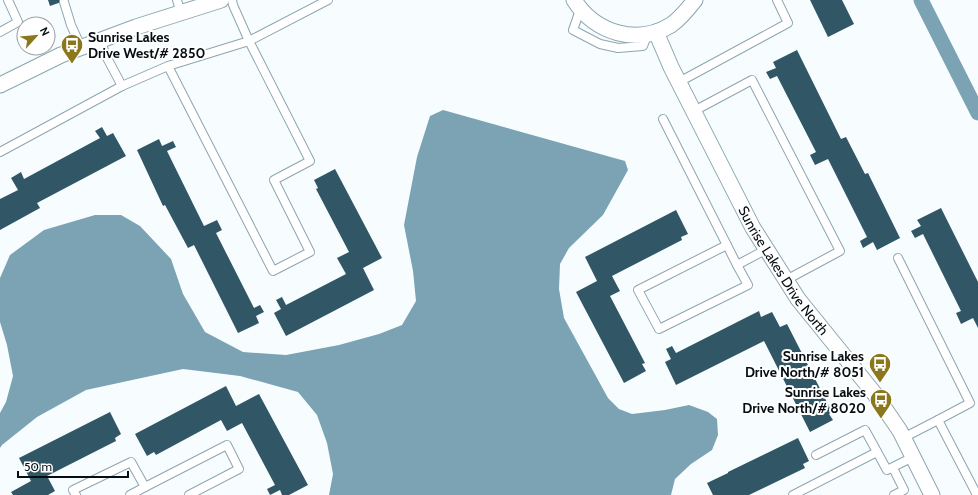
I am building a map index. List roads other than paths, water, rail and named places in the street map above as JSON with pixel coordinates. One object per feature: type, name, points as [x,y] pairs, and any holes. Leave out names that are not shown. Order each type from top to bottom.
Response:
[{"type":"street","points":[[0,85],[62,55],[136,27],[179,6],[221,0]]},
{"type":"street","points":[[577,5],[596,24],[615,32],[635,35],[652,33],[672,25],[685,14],[695,0]]},
{"type":"street","name":"Sunrise Lakes Drive North","points":[[652,33],[679,82],[753,228],[798,299],[874,394],[903,438],[932,495]]},
{"type":"lane","points":[[0,32],[18,22],[8,0]]},
{"type":"lane","points":[[168,66],[273,271],[310,252],[274,180],[310,161],[249,41],[232,0]]},
{"type":"lane","points":[[0,152],[122,86],[168,66],[249,41],[328,0]]},
{"type":"lane","points":[[679,82],[788,23],[777,0]]},
{"type":"lane","points":[[64,2],[71,25],[81,47]]},
{"type":"lane","points":[[101,40],[105,54],[122,86]]},
{"type":"lane","points":[[694,111],[752,80],[840,251],[786,280]]},
{"type":"lane","points":[[663,120],[748,285],[659,329],[638,290],[727,245]]},
{"type":"lane","points":[[737,264],[766,249]]},
{"type":"lane","points":[[898,258],[970,403],[903,438]]},
{"type":"lane","points":[[938,420],[977,495]]},
{"type":"lane","points":[[816,455],[865,430],[887,470],[913,457]]},
{"type":"lane","points":[[130,495],[227,445],[239,469],[189,495]]},
{"type":"lane","points":[[793,495],[877,452]]},
{"type":"lane","points":[[76,495],[74,490],[132,462],[145,487]]},
{"type":"lane","points":[[893,468],[905,493],[894,495]]},
{"type":"water","points":[[443,110],[625,161],[628,170],[603,215],[569,248],[560,264],[559,289],[564,318],[608,398],[619,409],[632,414],[689,405],[708,412],[717,419],[718,435],[712,450],[691,464],[675,479],[671,495],[329,495],[333,474],[327,443],[317,415],[298,392],[240,376],[183,369],[86,390],[37,417],[0,448],[0,413],[6,402],[13,376],[7,345],[0,322],[0,278],[10,255],[44,230],[95,215],[121,215],[140,226],[171,259],[183,294],[205,332],[243,352],[286,355],[339,345],[379,334],[402,325],[416,301],[413,271],[404,225],[417,157],[430,116]]},
{"type":"waterway","points":[[921,0],[978,113]]},
{"type":"place","name":"Sunrise Lakes Drive West/# 2850","points":[[72,64]]},
{"type":"place","name":"Sunrise Lakes Drive North/# 8051","points":[[880,384]]},
{"type":"place","name":"Sunrise Lakes Drive North/# 8020","points":[[881,420]]}]
